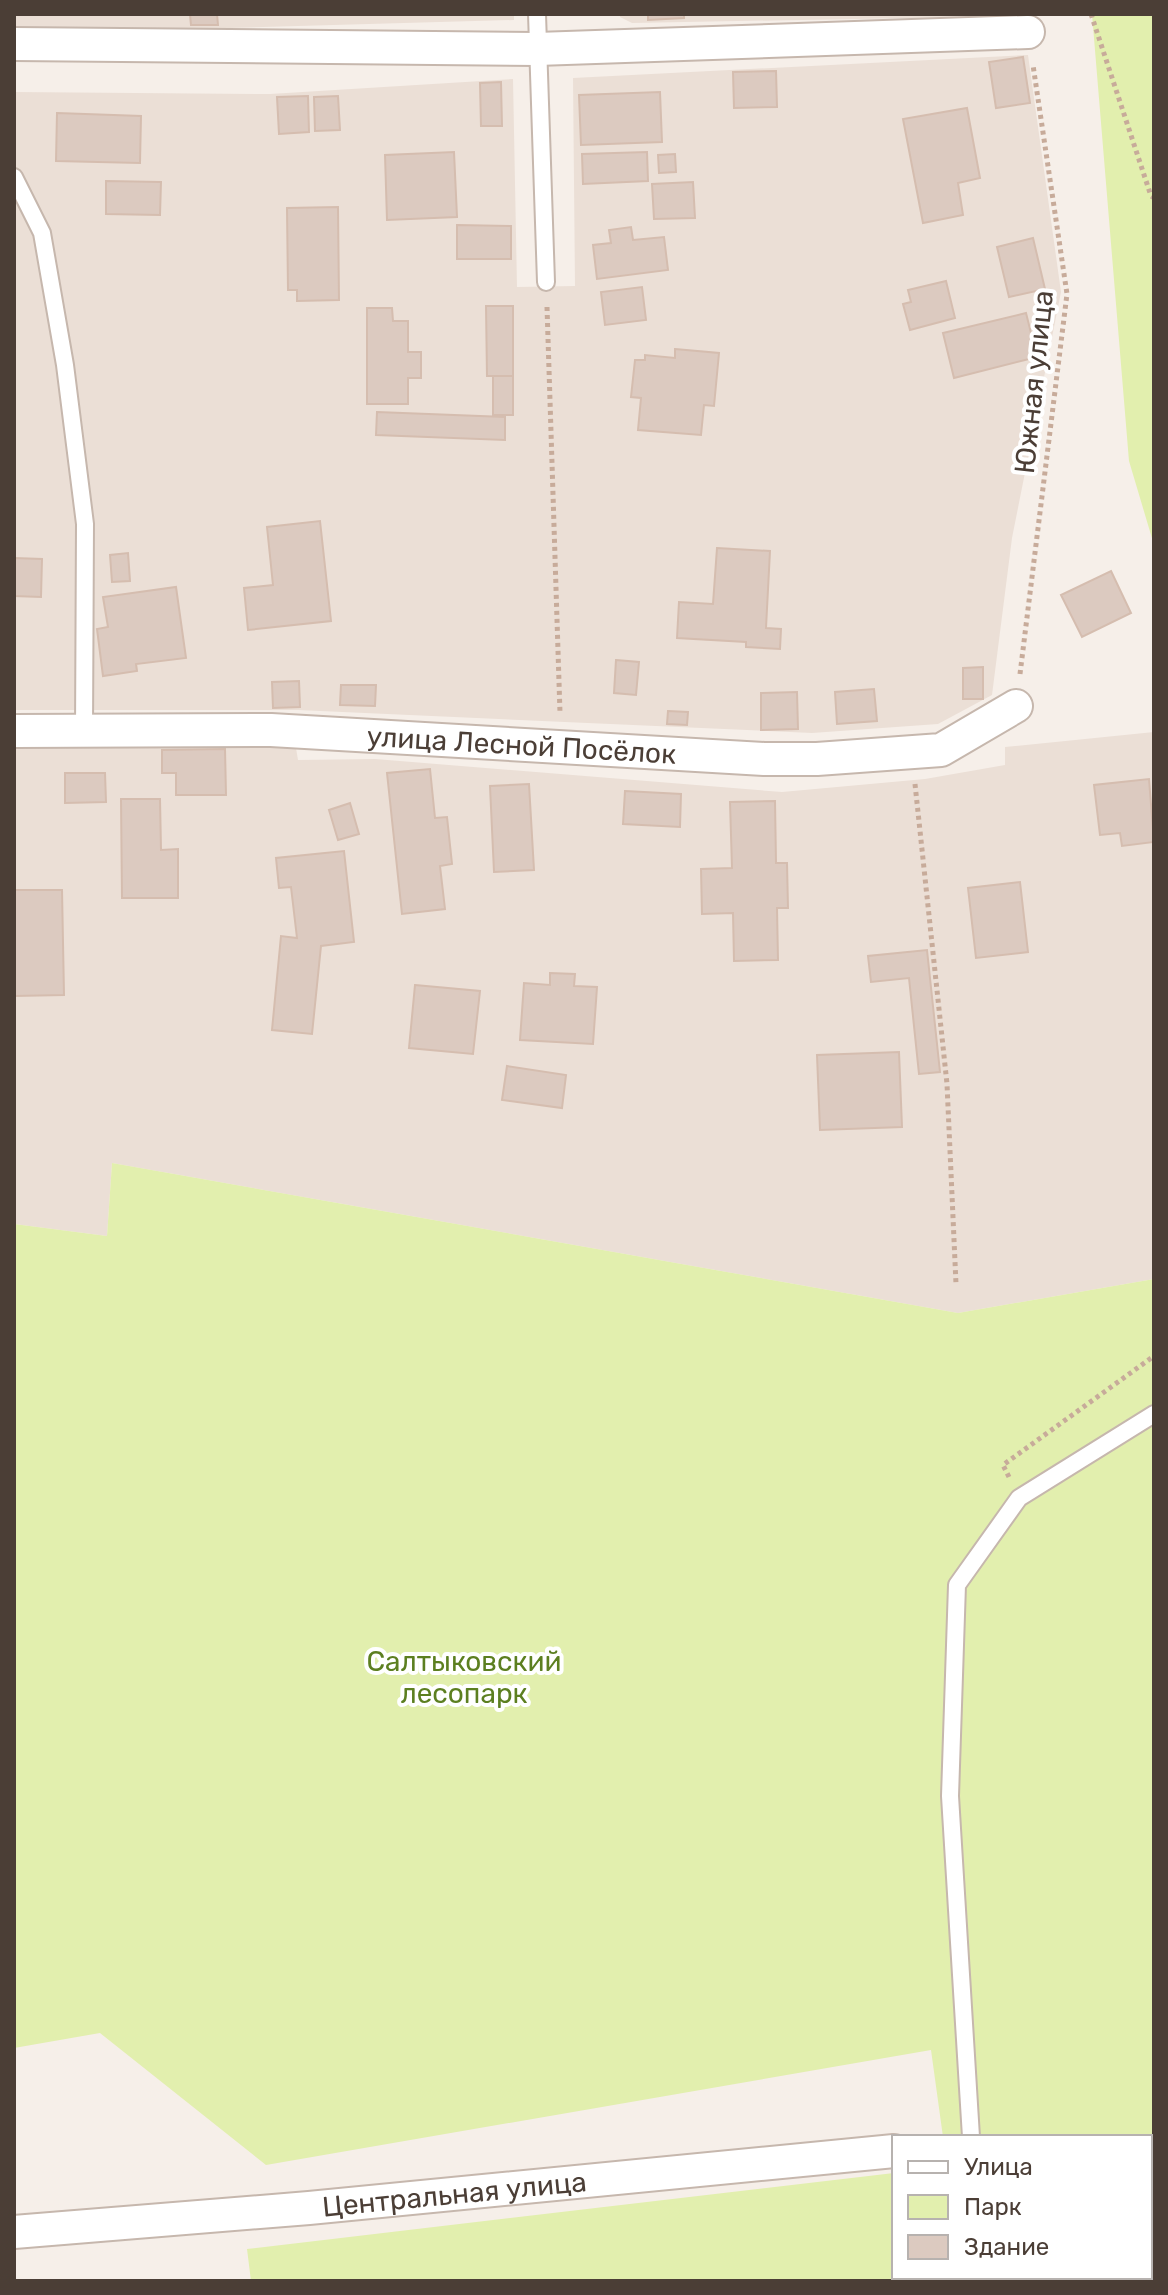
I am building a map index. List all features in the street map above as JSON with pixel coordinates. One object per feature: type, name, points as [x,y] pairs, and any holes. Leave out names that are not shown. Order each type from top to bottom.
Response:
[{"type":"street","points":[[14,44],[537,49],[1028,32]]},
{"type":"street","name":"улица Лесной Посёлок","points":[[14,731],[271,730],[817,759],[941,750],[1016,706]]},
{"type":"street","name":"Центральная улица","points":[[14,2232],[325,2206],[892,2151]]},
{"type":"lane","points":[[537,14],[546,282]]},
{"type":"lane","points":[[14,177],[42,233],[65,365],[85,524],[84,731]]},
{"type":"lane","points":[[971,2135],[950,1796],[957,1585],[1019,1498],[1154,1414]]},
{"type":"path","points":[[1091,14],[1154,198]]},
{"type":"path","name":"Южная улица","points":[[1016,706],[1067,294],[1028,32]]},
{"type":"path","points":[[546,282],[561,747]]},
{"type":"path","points":[[911,752],[947,1084],[956,1284]]},
{"type":"path","points":[[1019,1498],[1003,1465],[1154,1356]]},
{"type":"shaded area","points":[[14,14],[514,14],[514,20],[88,32],[14,29]]},
{"type":"shaded area","points":[[620,14],[1021,14],[1021,16],[632,23]]},
{"type":"shaded area","points":[[1028,55],[1061,292],[1012,538],[992,695],[938,724],[812,733],[298,710],[14,710],[14,92],[270,94],[513,79],[517,287],[575,286],[573,78]]},
{"type":"shaded area","points":[[1154,732],[1154,1279],[958,1313],[112,1163],[107,1236],[14,1224],[14,748],[296,748],[298,760],[375,759],[782,792],[925,779],[1005,765],[1005,747]]},
{"type":"green space","points":[[1092,14],[1154,14],[1154,545],[1129,461]]},
{"type":"green space","name":"Салтыковский лесопарк","points":[[112,1163],[958,1313],[1154,1279],[1154,2281],[251,2281],[247,2249],[892,2173],[892,2279],[1152,2279],[1152,2135],[943,2135],[931,2050],[266,2165],[100,2033],[14,2048],[14,1224],[107,1236]]},
{"type":"building","points":[[190,14],[217,14],[218,25],[191,25]]},
{"type":"building","points":[[648,14],[684,14],[684,18],[648,20]]},
{"type":"building","points":[[1023,57],[1030,103],[996,108],[989,62]]},
{"type":"building","points":[[776,71],[777,107],[734,108],[733,72]]},
{"type":"building","points":[[501,82],[502,126],[481,126],[480,83]]},
{"type":"building","points":[[660,92],[662,142],[581,145],[579,95]]},
{"type":"building","points":[[308,96],[309,132],[279,134],[277,97]]},
{"type":"building","points":[[338,96],[340,130],[315,131],[314,97]]},
{"type":"building","points":[[967,108],[980,178],[958,183],[963,215],[923,223],[903,119]]},
{"type":"building","points":[[57,113],[141,116],[140,163],[56,161]]},
{"type":"building","points":[[454,152],[457,217],[387,220],[385,155]]},
{"type":"building","points":[[647,152],[648,181],[583,184],[582,154]]},
{"type":"building","points":[[675,154],[676,172],[659,173],[658,155]]},
{"type":"building","points":[[106,181],[161,182],[160,215],[106,214]]},
{"type":"building","points":[[693,182],[695,218],[654,219],[652,184]]},
{"type":"building","points":[[338,207],[339,300],[297,301],[297,290],[288,290],[287,208]]},
{"type":"building","points":[[457,225],[511,226],[511,259],[457,259]]},
{"type":"building","points":[[631,227],[633,240],[664,237],[668,270],[597,279],[593,245],[611,243],[609,230]]},
{"type":"building","points":[[1033,238],[1045,289],[1009,297],[997,247]]},
{"type":"building","points":[[946,281],[955,318],[910,330],[903,304],[911,302],[908,290]]},
{"type":"building","points":[[642,287],[646,320],[605,325],[601,292]]},
{"type":"building","points":[[486,306],[513,306],[513,376],[487,376]]},
{"type":"building","points":[[367,308],[392,308],[393,321],[408,321],[408,352],[421,352],[421,378],[408,378],[408,404],[367,404]]},
{"type":"building","points":[[1026,313],[1037,357],[954,378],[943,333]]},
{"type":"building","points":[[675,349],[719,353],[714,406],[704,405],[701,435],[638,430],[641,398],[631,397],[635,360],[645,360],[645,355],[675,358]]},
{"type":"building","points":[[493,376],[513,376],[513,415],[493,415]]},
{"type":"building","points":[[377,412],[505,417],[505,440],[376,435]]},
{"type":"building","points":[[320,521],[331,621],[248,630],[244,588],[273,585],[267,527]]},
{"type":"building","points":[[717,548],[770,551],[766,628],[781,629],[780,649],[746,647],[746,642],[677,638],[679,602],[713,604]]},
{"type":"building","points":[[128,553],[130,581],[112,582],[110,555]]},
{"type":"building","points":[[14,558],[42,559],[41,597],[14,596]]},
{"type":"building","points":[[1111,571],[1131,613],[1082,637],[1061,595]]},
{"type":"building","points":[[176,587],[186,658],[136,664],[137,671],[103,676],[97,629],[108,627],[103,597]]},
{"type":"building","points":[[616,660],[639,662],[636,695],[614,693]]},
{"type":"building","points":[[983,667],[983,699],[963,699],[963,668]]},
{"type":"building","points":[[299,681],[300,707],[273,708],[272,682]]},
{"type":"building","points":[[341,685],[376,685],[375,706],[340,705]]},
{"type":"building","points":[[874,689],[877,721],[837,724],[835,692]]},
{"type":"building","points":[[797,692],[798,729],[761,730],[761,693]]},
{"type":"building","points":[[668,711],[688,712],[687,725],[667,724]]},
{"type":"building","points":[[225,749],[226,795],[176,795],[176,773],[162,773],[162,750]]},
{"type":"building","points":[[430,769],[435,818],[447,817],[452,864],[440,866],[445,909],[402,914],[387,773]]},
{"type":"building","points":[[65,773],[105,773],[106,802],[65,803]]},
{"type":"building","points":[[1149,779],[1154,842],[1122,846],[1120,833],[1100,835],[1094,785]]},
{"type":"building","points":[[529,784],[534,870],[494,872],[490,786]]},
{"type":"building","points":[[625,791],[681,794],[680,827],[623,824]]},
{"type":"building","points":[[121,799],[160,799],[161,850],[178,849],[178,898],[122,898]]},
{"type":"building","points":[[775,801],[776,863],[787,863],[788,908],[777,908],[778,960],[734,961],[733,913],[702,914],[701,869],[732,868],[730,802]]},
{"type":"building","points":[[350,803],[359,834],[338,840],[329,810]]},
{"type":"building","points":[[344,851],[354,942],[321,946],[312,1034],[272,1030],[281,936],[297,938],[291,887],[279,888],[276,858]]},
{"type":"building","points":[[1020,882],[1028,952],[976,958],[968,888]]},
{"type":"building","points":[[14,890],[62,890],[64,995],[14,996]]},
{"type":"building","points":[[927,950],[940,1072],[919,1074],[909,978],[871,982],[868,956]]},
{"type":"building","points":[[550,973],[575,974],[574,986],[597,987],[593,1044],[520,1040],[524,983],[550,985]]},
{"type":"building","points":[[415,985],[480,991],[473,1054],[409,1048]]},
{"type":"building","points":[[899,1052],[902,1127],[820,1130],[817,1055]]},
{"type":"building","points":[[507,1066],[566,1075],[562,1108],[502,1100]]}]
